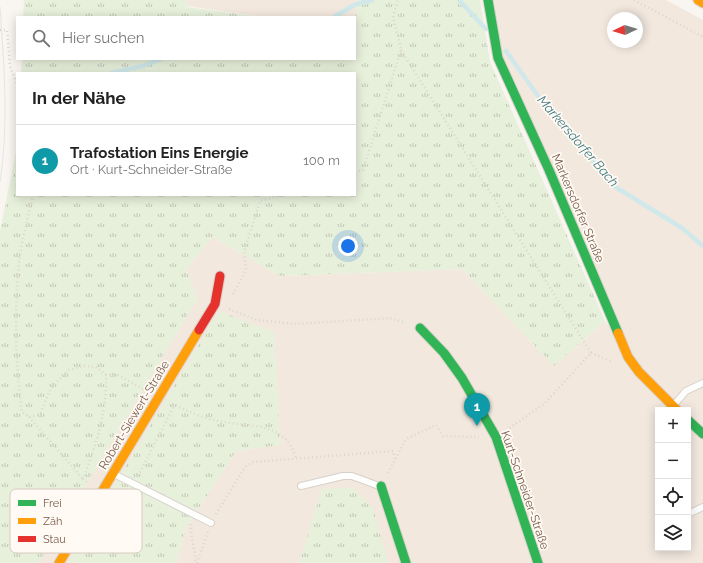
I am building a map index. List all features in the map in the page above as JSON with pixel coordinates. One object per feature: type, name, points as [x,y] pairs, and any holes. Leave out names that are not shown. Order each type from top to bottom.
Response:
[{"type":"street","name":"Markersdorfer Straße","points":[[488,0],[498,58],[549,170],[628,357],[639,372],[674,407]]},
{"type":"street","points":[[698,0],[703,3]]},
{"type":"street","name":"Robert-Siewert-Straße","points":[[103,489],[160,398],[215,304],[220,276]]},
{"type":"street","name":"Kurt-Schneider-Straße","points":[[420,328],[444,353],[462,378],[496,437],[538,563]]},
{"type":"street","points":[[691,423],[703,434]]},
{"type":"street","points":[[381,486],[406,563]]},
{"type":"street","name":"Robert-Siewert-Straße","points":[[59,563],[65,553]]},
{"type":"lane","points":[[676,407],[686,391],[703,383]]},
{"type":"lane","points":[[113,474],[211,523]]},
{"type":"lane","points":[[301,486],[343,476],[352,476],[381,486]]},
{"type":"lane","points":[[691,513],[703,507]]},
{"type":"path","points":[[398,0],[393,16],[401,50],[592,353],[615,363]]},
{"type":"path","points":[[634,0],[703,37]]},
{"type":"path","points":[[0,30],[7,30],[10,66],[16,81]]},
{"type":"path","points":[[356,172],[363,170],[401,50]]},
{"type":"path","points":[[33,196],[20,254],[17,315],[19,385],[22,412],[29,417],[83,479],[94,489]]},
{"type":"path","points":[[233,295],[246,270],[244,252],[260,201],[277,196]]},
{"type":"path","points":[[215,304],[258,320],[265,321],[296,324],[390,318],[420,328]]},
{"type":"path","points":[[381,486],[406,439],[436,425],[443,436],[496,437],[544,404],[592,353]]},
{"type":"path","points":[[29,417],[40,414],[51,388],[69,370],[84,366],[96,367],[106,375],[116,374],[160,398]]},
{"type":"path","points":[[83,479],[97,442],[106,399],[106,375]]},
{"type":"path","points":[[174,405],[212,419],[275,430],[289,443],[296,458]]},
{"type":"path","points":[[197,563],[211,523],[245,467],[253,462],[393,451],[395,459]]},
{"type":"shaded area","points":[[187,0],[358,0],[355,16],[255,16],[187,6]]},
{"type":"shaded area","points":[[489,0],[666,0],[703,20],[703,432],[691,421],[691,407],[676,407],[639,371],[500,58]]},
{"type":"shaded area","points":[[213,237],[280,276],[462,269],[554,366],[605,321],[671,407],[655,407],[655,551],[691,551],[691,427],[703,438],[703,563],[176,563],[186,528],[236,451],[280,445],[274,332],[134,489],[83,489],[197,299],[186,269]]},
{"type":"shaded area","points":[[45,553],[77,553],[68,563],[39,563]]},
{"type":"green space","points":[[24,0],[187,0],[187,7],[254,16],[23,16]]},
{"type":"green space","points":[[358,0],[480,0],[490,62],[605,321],[554,366],[462,269],[280,276],[213,237],[186,269],[197,299],[83,489],[10,489],[10,553],[45,553],[39,563],[0,563],[0,231],[16,152],[16,196],[356,196],[356,72],[21,72],[22,60],[356,60],[355,16]]},
{"type":"green space","points":[[219,311],[274,332],[280,445],[236,451],[186,528],[176,563],[68,563],[74,553],[142,553],[142,489],[112,489]]},
{"type":"green space","points":[[353,488],[373,508],[388,563],[299,563],[322,489]]},
{"type":"waterway","name":"Markersdorfer Bach","points":[[336,16],[354,5],[372,0]]},
{"type":"waterway","name":"Markersdorfer Bach","points":[[459,0],[486,29]]},
{"type":"waterway","name":"Markersdorfer Bach","points":[[506,51],[548,110],[617,188],[682,228],[703,246]]},
{"type":"waterway","name":"Markersdorfer Bach","points":[[116,72],[143,66],[158,60]]},
{"type":"tram line","points":[[0,7],[5,94],[3,160],[0,182]]},
{"type":"traffic: fast","points":[[488,0],[498,58],[549,170],[618,333]]},
{"type":"traffic: fast","points":[[420,328],[444,353],[462,378],[496,437],[538,563]]},
{"type":"traffic: fast","points":[[691,423],[703,434]]},
{"type":"traffic: fast","points":[[381,486],[406,563]]},
{"type":"traffic: slow","points":[[698,0],[703,3]]},
{"type":"traffic: slow","points":[[103,489],[199,330]]},
{"type":"traffic: slow","points":[[618,333],[628,357],[639,372],[674,407]]},
{"type":"traffic: slow","points":[[59,563],[65,553]]},
{"type":"traffic: jam","points":[[199,330],[215,304],[220,276]]},
{"type":"place","name":"Trafostation Eins Energie","points":[[477,426]]}]
